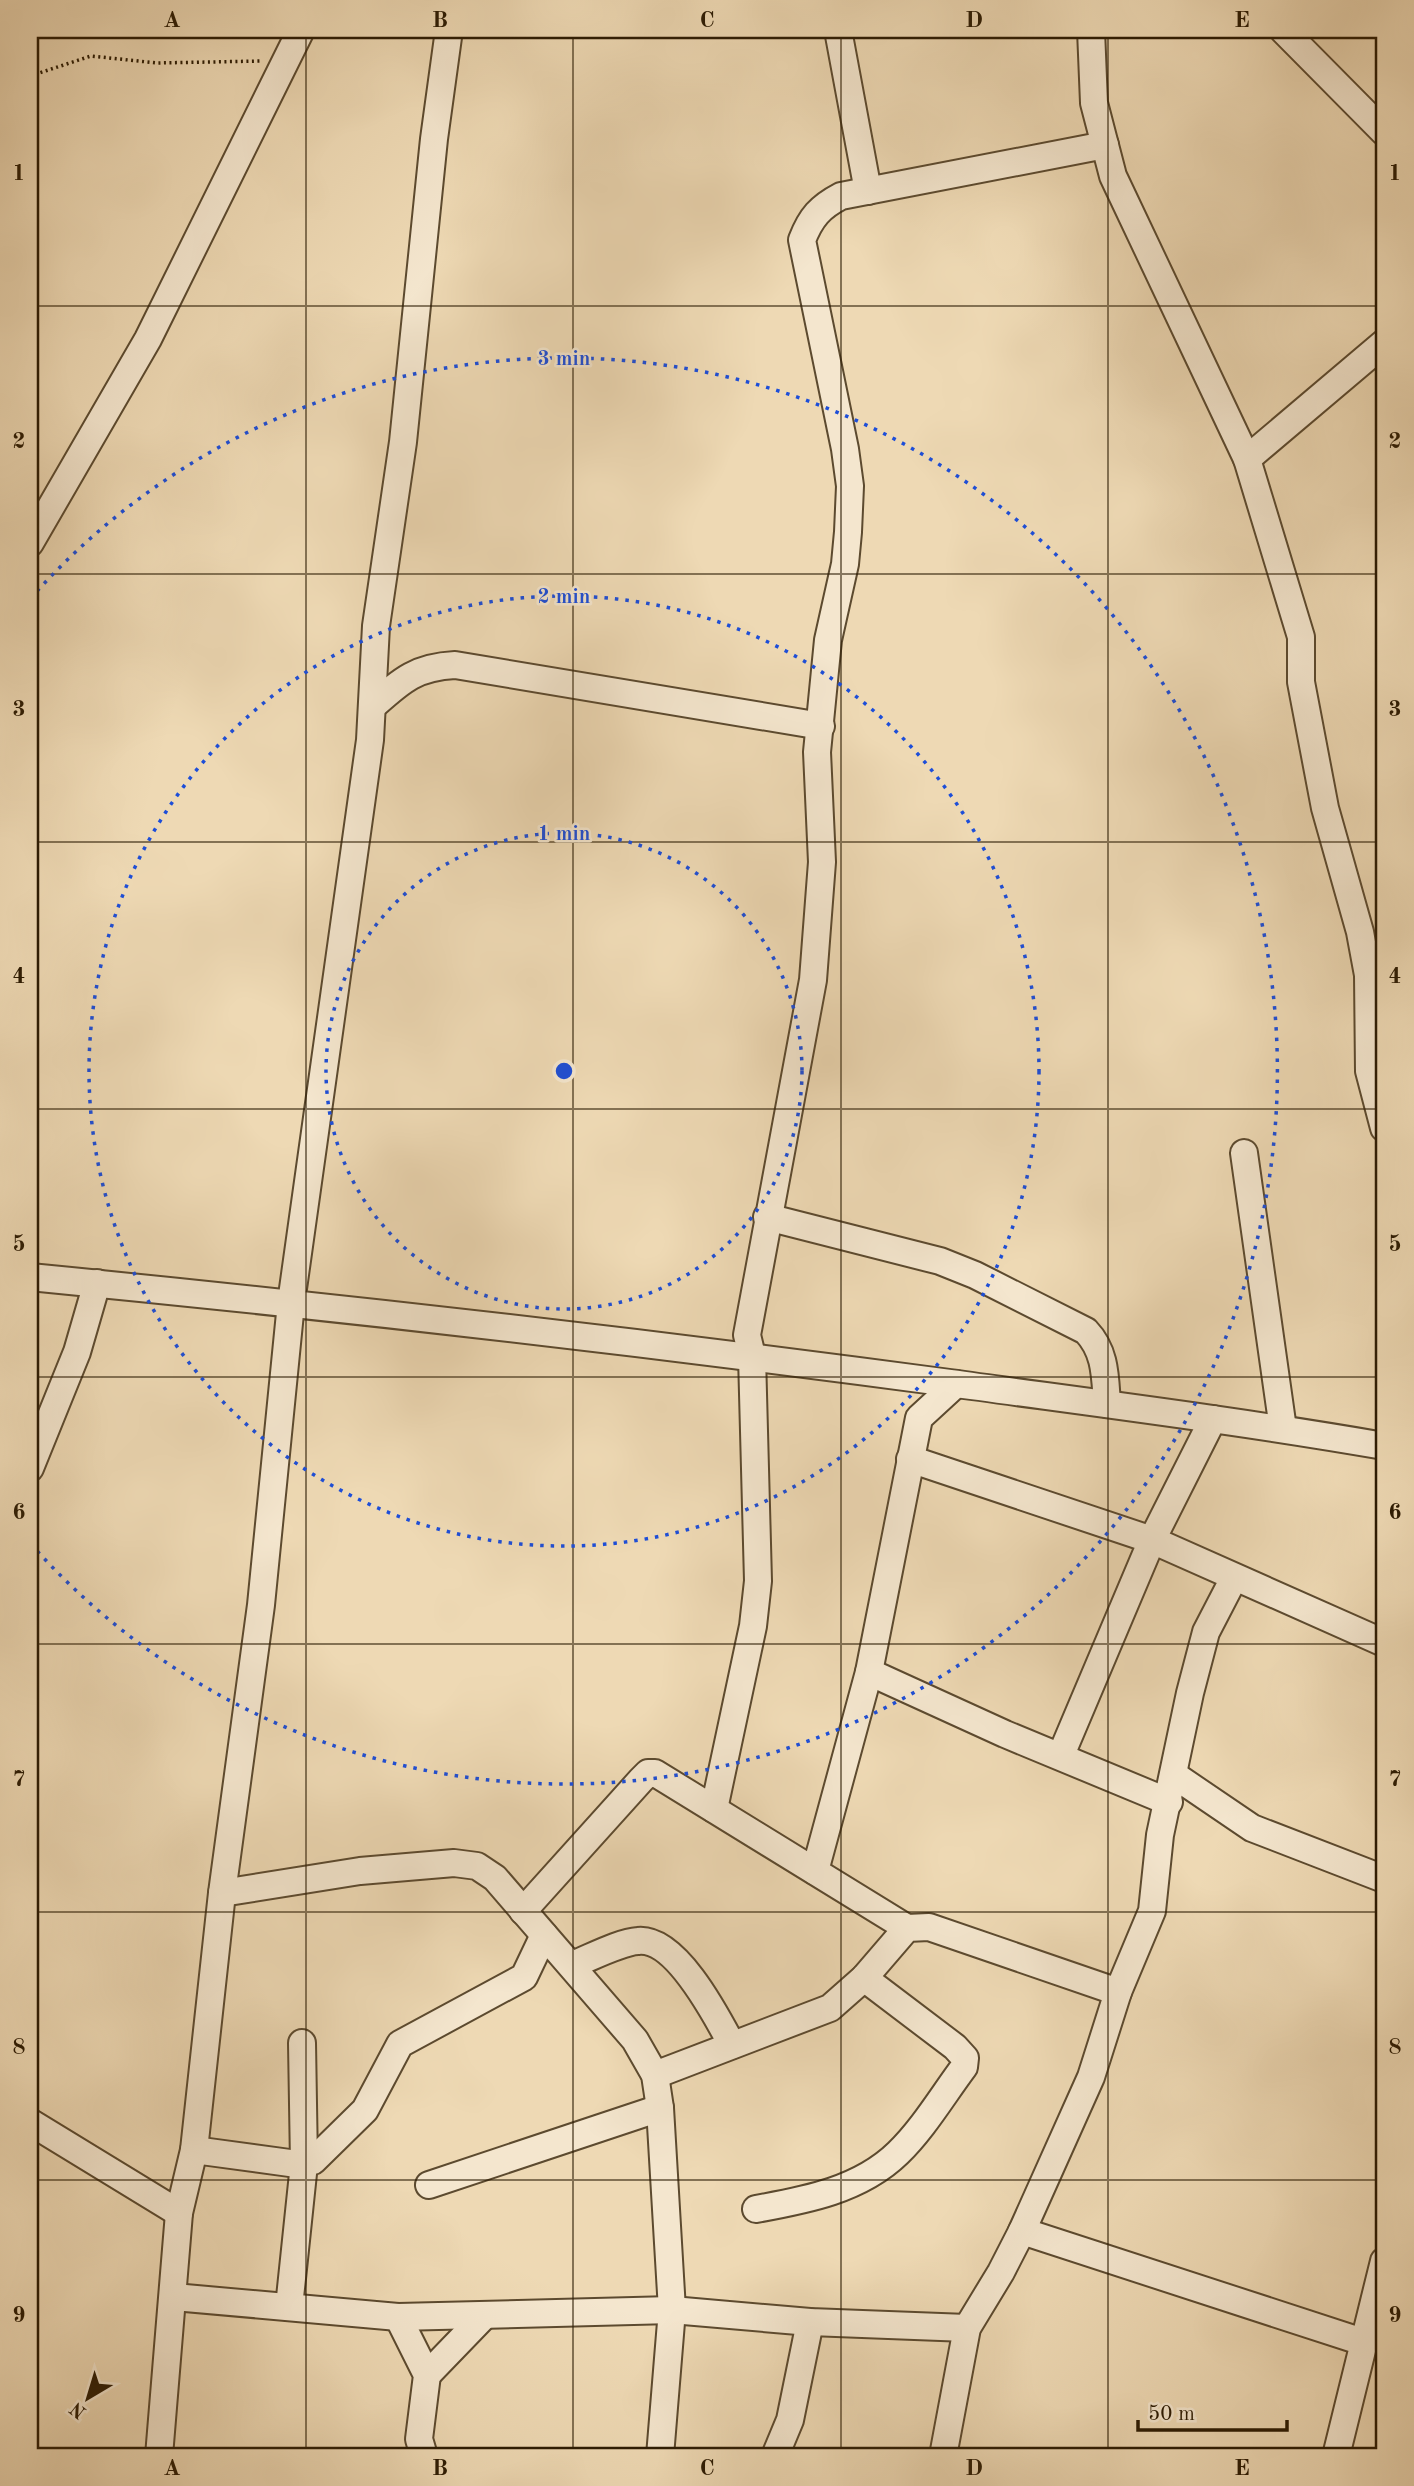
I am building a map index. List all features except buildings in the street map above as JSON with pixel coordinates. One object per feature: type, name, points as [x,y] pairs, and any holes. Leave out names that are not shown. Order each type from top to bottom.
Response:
[{"type":"street","points":[[30,543],[148,339],[301,30]]},
{"type":"street","points":[[159,2456],[179,2213],[194,2150],[222,1893],[261,1605],[291,1303],[315,1151],[374,705],[376,626],[402,442],[434,139],[449,30]]},
{"type":"street","points":[[838,30],[868,191]]},
{"type":"street","points":[[1091,30],[1094,103],[1114,176],[1247,458],[1301,637],[1301,682],[1325,808],[1360,932],[1366,964],[1369,1071],[1384,1128]]},
{"type":"street","points":[[1283,30],[1384,132]]},
{"type":"street","points":[[714,1809],[752,1626],[758,1581],[752,1356],[747,1335],[813,980],[822,862],[817,752],[828,640],[845,564],[850,486],[832,376],[802,240],[808,223],[821,206],[841,197],[1105,145]]},
{"type":"street","points":[[1247,458],[1384,343]]},
{"type":"street","points":[[374,705],[413,673],[431,666],[455,665],[821,726]]},
{"type":"street","points":[[1244,1153],[1283,1429]]},
{"type":"street","points":[[767,1217],[940,1262],[975,1275],[1086,1331],[1098,1343],[1105,1366],[1107,1404]]},
{"type":"street","points":[[30,1277],[291,1303],[752,1356],[1213,1419],[1384,1446]]},
{"type":"street","points":[[30,1468],[77,1352],[97,1283]]},
{"type":"street","points":[[896,1376],[919,1418]]},
{"type":"street","points":[[815,1871],[869,1672],[919,1418],[956,1384]]},
{"type":"street","points":[[1061,1755],[1152,1540],[1213,1419]]},
{"type":"street","points":[[910,1459],[1152,1540],[1384,1643]]},
{"type":"street","points":[[943,2456],[967,2328],[1022,2231],[1091,2077],[1118,1992],[1152,1911],[1160,1835],[1190,1693],[1206,1632],[1234,1578]]},
{"type":"street","points":[[869,1672],[1005,1734],[1169,1802]]},
{"type":"street","points":[[523,1911],[648,1773],[655,1773],[907,1928],[929,1927],[1118,1992]]},
{"type":"street","points":[[1174,1775],[1252,1828],[1384,1879]]},
{"type":"street","points":[[222,1893],[360,1871],[454,1863],[477,1866],[495,1878],[635,2040],[655,2075],[660,2108],[672,2310],[660,2456]]},
{"type":"street","points":[[655,2075],[830,2008],[864,1978],[907,1928]]},
{"type":"street","points":[[194,2150],[304,2164],[313,2161],[365,2110],[400,2044],[524,1977],[544,1935]]},
{"type":"street","points":[[572,1965],[637,1940],[652,1943],[669,1955],[701,1989],[732,2045]]},
{"type":"street","points":[[755,2209],[814,2197],[870,2174],[899,2152],[964,2067],[965,2059],[955,2047],[864,1978]]},
{"type":"street","points":[[289,2307],[304,2164],[302,2043]]},
{"type":"street","points":[[429,2185],[660,2108]]},
{"type":"street","points":[[30,2122],[179,2213]]},
{"type":"street","points":[[1022,2231],[1363,2342]]},
{"type":"street","points":[[1336,2456],[1384,2261]]},
{"type":"street","points":[[174,2297],[398,2316],[483,2317],[672,2310],[810,2322],[967,2328]]},
{"type":"street","points":[[398,2316],[427,2375],[417,2450]]},
{"type":"street","points":[[427,2375],[483,2317]]},
{"type":"street","points":[[775,2456],[790,2420],[810,2322]]},
{"type":"path","points":[[30,76],[91,56],[157,63],[286,61]]}]
